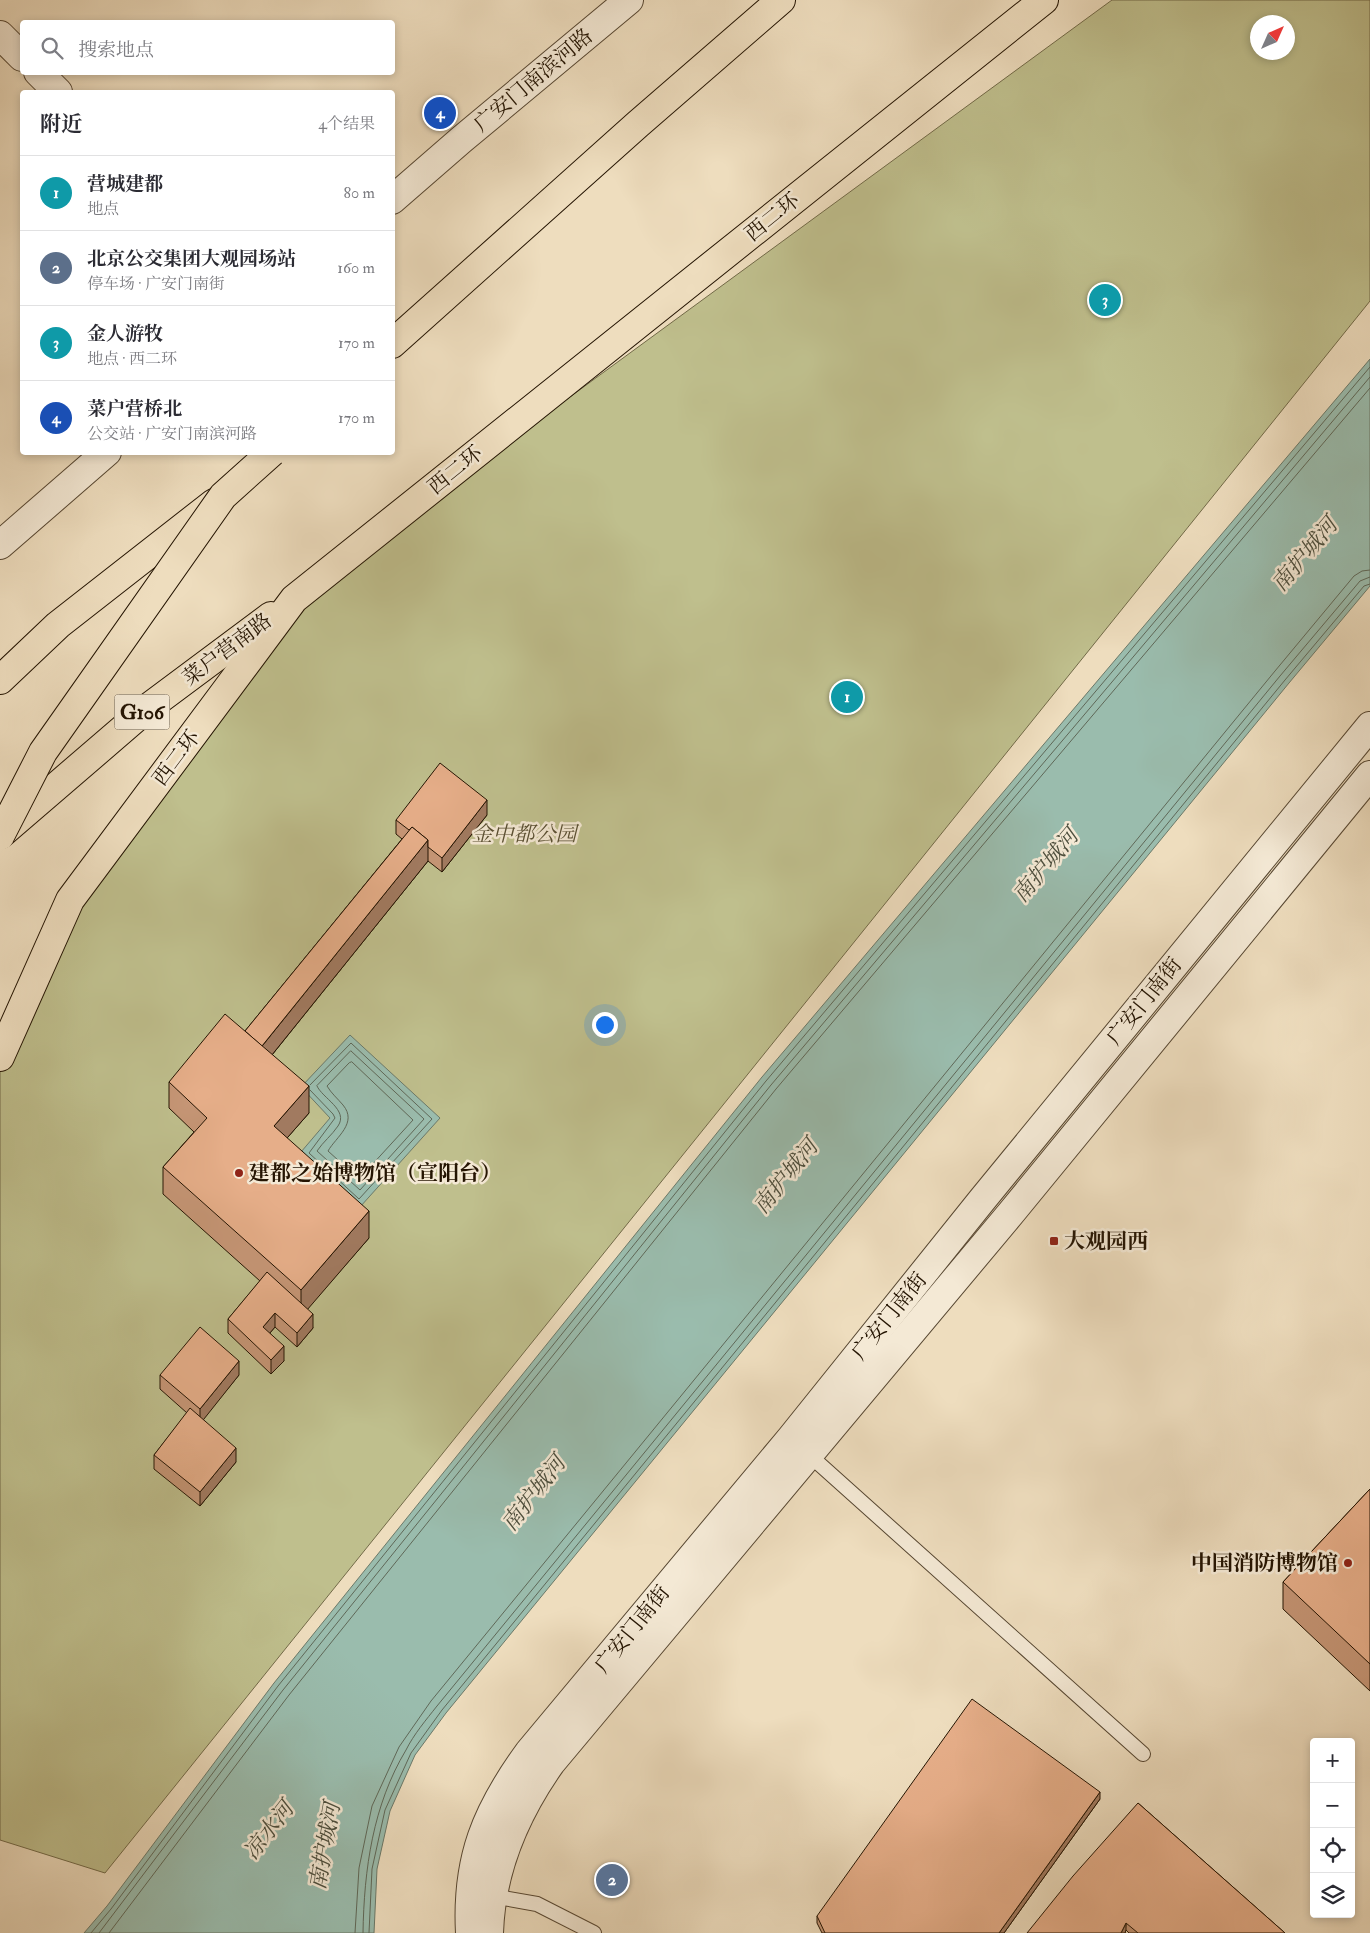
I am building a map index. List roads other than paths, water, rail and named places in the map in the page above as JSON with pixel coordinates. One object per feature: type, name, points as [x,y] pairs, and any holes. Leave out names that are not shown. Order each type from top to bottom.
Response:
[{"type":"highway","points":[[395,341],[638,124],[781,0]]},
{"type":"highway","name":"西二环","points":[[0,1057],[70,900],[294,599],[1044,0]]},
{"type":"highway","points":[[0,680],[58,626],[223,496],[269,455]]},
{"type":"highway","points":[[0,836],[43,752],[223,496]]},
{"type":"highway","name":"菜户营南路","points":[[0,836],[145,710],[294,599]]},
{"type":"highway","points":[[0,663],[58,626]]},
{"type":"street","name":"广安门南滨河路","points":[[395,197],[629,0]]},
{"type":"street","points":[[0,35],[20,55]]},
{"type":"street","points":[[41,75],[56,90]]},
{"type":"street","points":[[0,545],[104,455]]},
{"type":"street","name":"广安门南街","points":[[488,1933],[492,1896],[508,1838],[535,1785],[799,1446],[988,1192],[1370,726]]},
{"type":"street","name":"广安门南街","points":[[470,1933],[469,1911],[476,1854],[494,1804],[529,1752],[799,1446],[1011,1213],[1370,776]]},
{"type":"lane","points":[[799,1446],[1143,1754]]},
{"type":"lane","points":[[492,1896],[537,1904],[594,1933]]},
{"type":"water","points":[[1370,359],[1370,586],[446,1713],[415,1755],[390,1811],[377,1869],[374,1933],[84,1933],[107,1906],[274,1683],[762,1077]]},
{"type":"water","points":[[350,1035],[440,1118],[360,1207],[301,1152],[330,1118],[301,1087]]},
{"type":"place","name":"菜户营桥北","points":[[440,113]]},
{"type":"place","name":"金人游牧","points":[[1105,300]]},
{"type":"place","name":"营城建都","points":[[847,697]]},
{"type":"place","name":"建都之始博物馆（宣阳台）","points":[[239,1173]]},
{"type":"place","name":"大观园西","points":[[1054,1241]]},
{"type":"place","name":"中国消防博物馆","points":[[1348,1563]]},
{"type":"place","name":"北京公交集团大观园场站","points":[[612,1880]]},
{"type":"water label","name":"南护城河","points":[[1304,554]]},
{"type":"water label","name":"南护城河","points":[[1045,865]]},
{"type":"water label","name":"南护城河","points":[[785,1176]]},
{"type":"water label","name":"南护城河","points":[[533,1493]]},
{"type":"water label","name":"凉水河","points":[[268,1830]]},
{"type":"water label","name":"南护城河","points":[[324,1846]]},
{"type":"park label","name":"金中都公园","points":[[524,834]]}]
